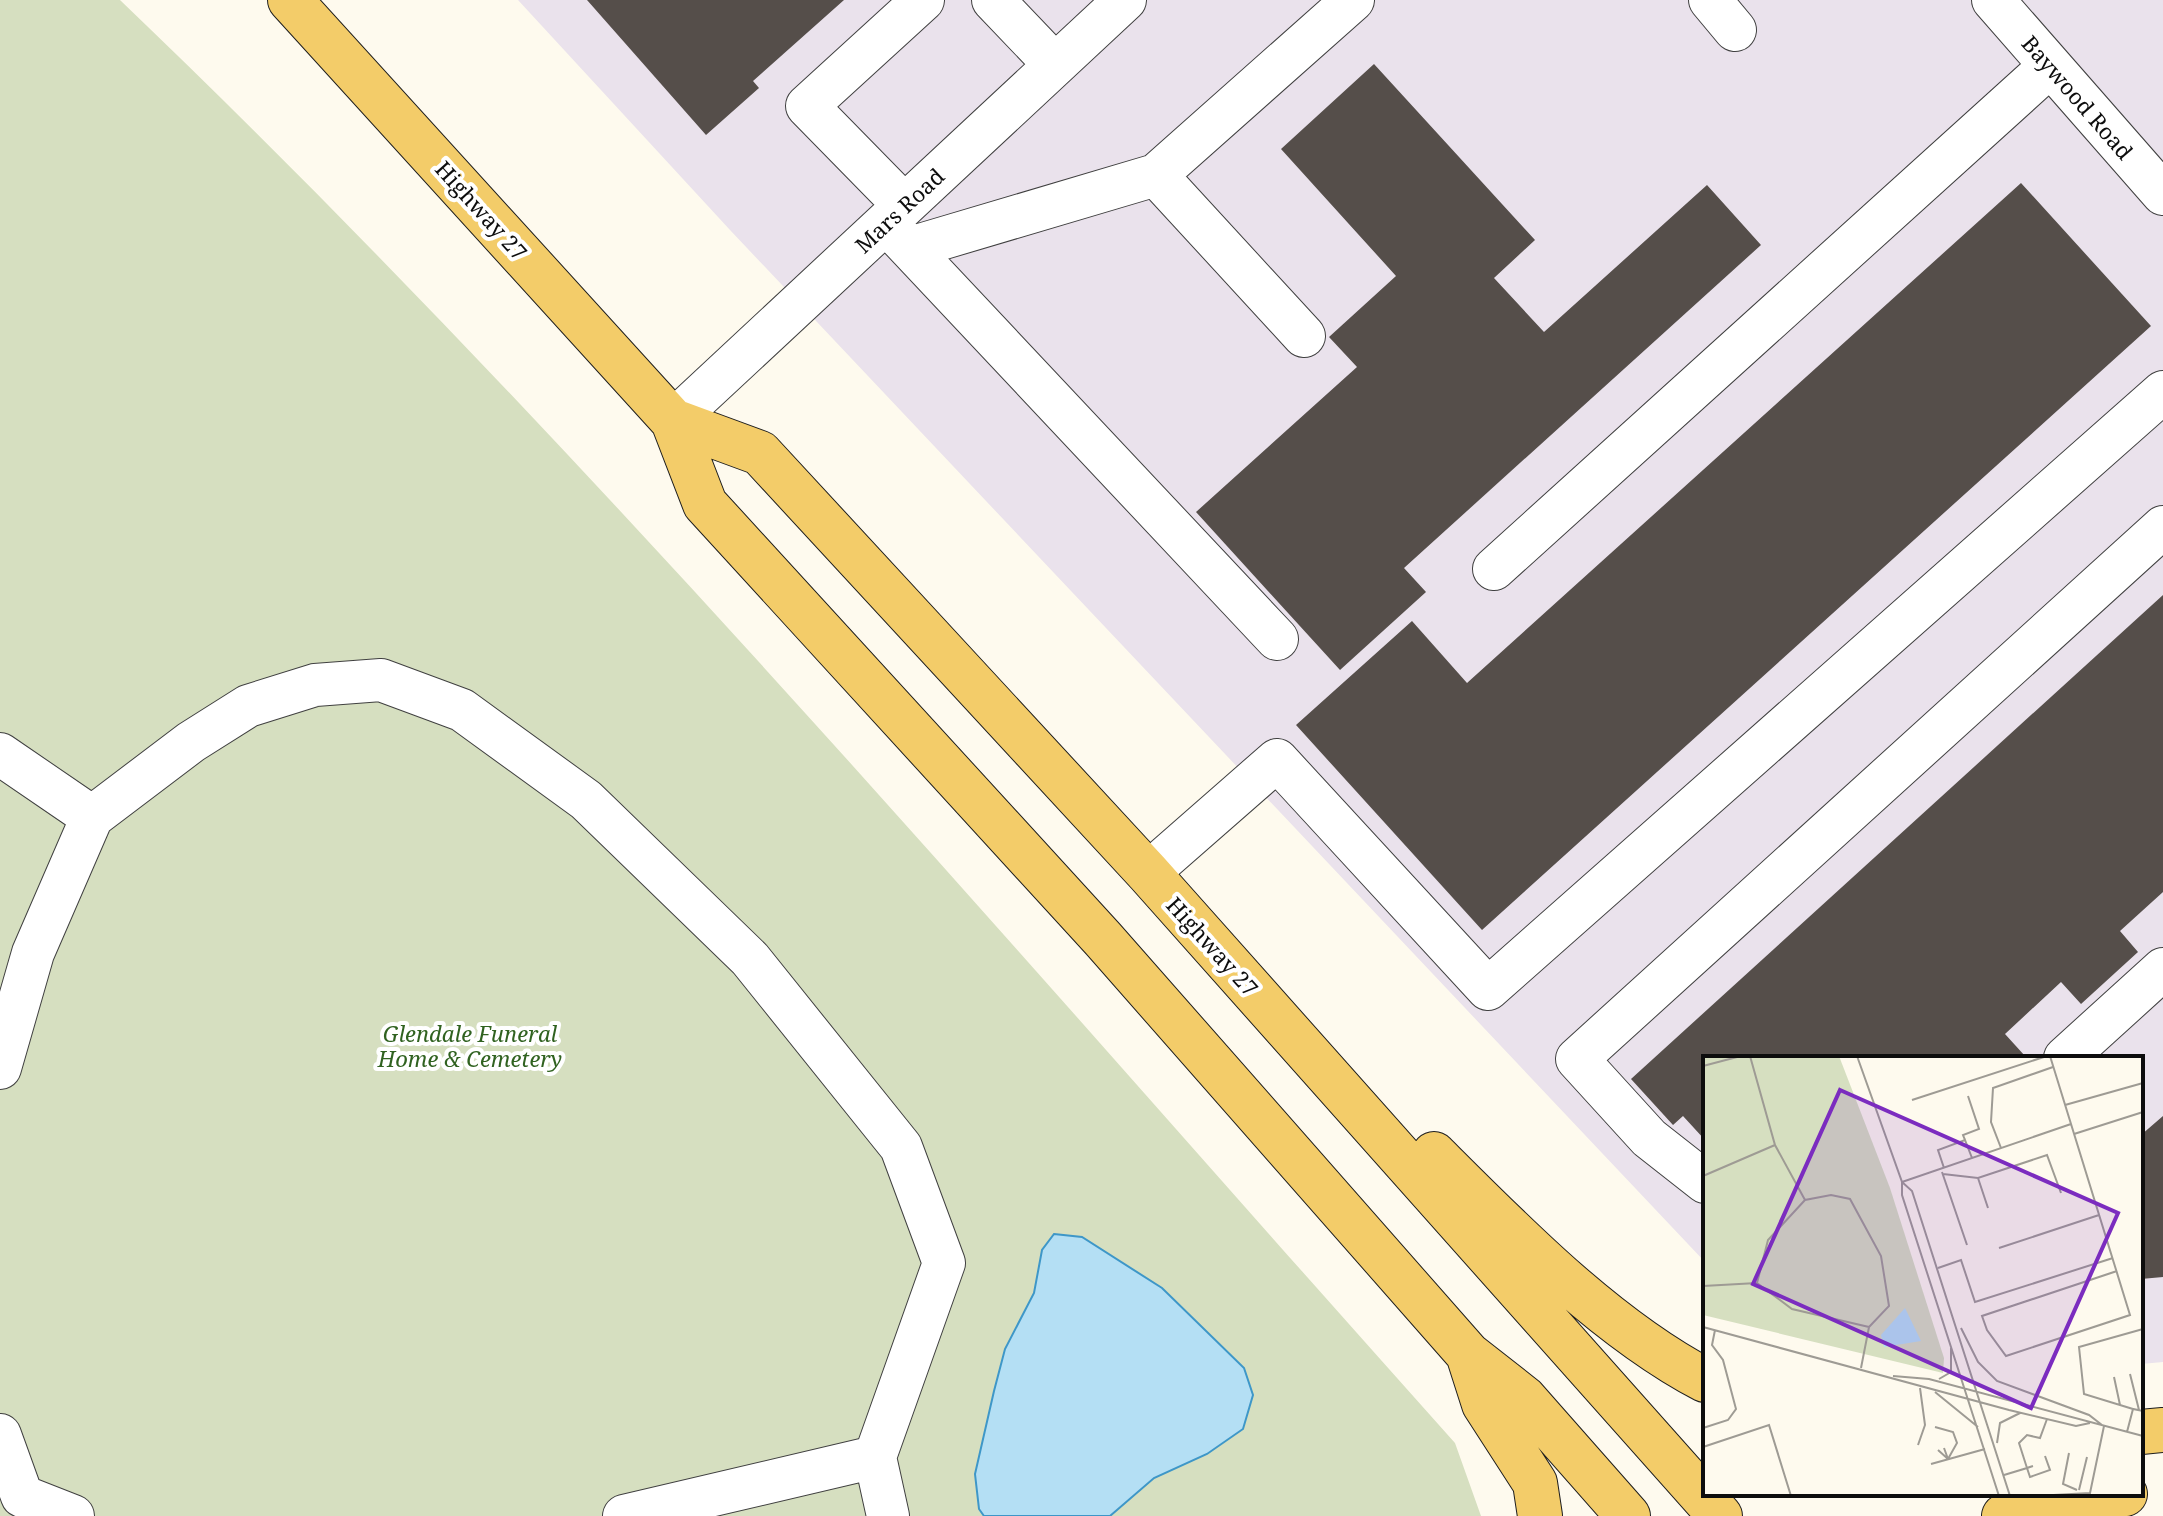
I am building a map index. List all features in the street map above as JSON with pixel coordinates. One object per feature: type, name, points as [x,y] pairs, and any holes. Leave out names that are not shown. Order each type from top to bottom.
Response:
[{"type":"main road","name":"Highway 27","points":[[290,0],[673,421],[705,504],[1103,939],[1468,1354],[1524,1398],[1628,1516]]},
{"type":"main road","name":"Highway 27","points":[[673,421],[760,453],[1148,873],[1720,1516]]},
{"type":"main road","points":[[1312,1058],[1367,1086],[1505,1225],[1601,1309],[1703,1379]]},
{"type":"main road","points":[[1468,1354],[1484,1404],[1535,1483],[1540,1516]]},
{"type":"main road","points":[[2143,1432],[2163,1430]]},
{"type":"main road","points":[[2143,1491],[2163,1487]]},
{"type":"main road","points":[[2004,1516],[2114,1496]]},
{"type":"street","points":[[923,0],[807,106],[900,225],[1277,639]]},
{"type":"street","points":[[993,0],[1055,65]]},
{"type":"street","name":"Mars Road","points":[[673,421],[900,225],[1055,65],[1125,0]]},
{"type":"street","points":[[900,225],[1156,175],[1353,0]]},
{"type":"street","name":"Baywood Road","points":[[1993,0],[2163,194]]},
{"type":"street","points":[[1494,569],[2050,66]]},
{"type":"street","points":[[1156,175],[1304,336]]},
{"type":"street","points":[[1148,873],[1277,760],[1488,989],[2163,392]]},
{"type":"street","points":[[1703,1180],[1649,1138],[1577,1059],[2163,527]]},
{"type":"street","points":[[0,1068],[33,953],[92,817],[191,742],[248,706],[315,685],[381,680],[462,710],[586,800],[750,959],[901,1147],[944,1263],[875,1457],[888,1516]]},
{"type":"street","points":[[0,754],[92,817]]},
{"type":"street","points":[[2067,1056],[2163,969]]},
{"type":"street","points":[[0,1435],[11,1504],[73,1516]]},
{"type":"street","points":[[624,1516],[875,1457]]},
{"type":"shaded area","points":[[518,0],[2163,0],[2163,1362],[2143,1364],[2143,1056],[1703,1056],[1703,1260],[730,230]]},
{"type":"green space","name":"Glendale Funeral Home & Cemetery","points":[[0,0],[120,0],[295,172],[467,348],[801,708],[1455,1443],[1481,1516],[0,1516]]},
{"type":"water","points":[[1054,1234],[1082,1237],[1162,1288],[1244,1368],[1253,1395],[1243,1429],[1207,1454],[1154,1478],[1110,1516],[984,1516],[979,1509],[975,1474],[994,1391],[1005,1349],[1034,1293],[1042,1250]]},
{"type":"building","points":[[587,0],[844,0],[753,81],[759,88],[706,135]]},
{"type":"building","points":[[1374,64],[1535,240],[1494,278],[1544,332],[1707,185],[1761,245],[1404,568],[1426,592],[1340,670],[1196,512],[1357,367],[1329,337],[1396,276],[1281,149]]},
{"type":"building","points":[[2021,183],[2151,326],[1482,930],[1296,725],[1412,621],[1467,683]]},
{"type":"building","points":[[2163,595],[2163,892],[2120,931],[2138,952],[2081,1004],[2061,982],[2005,1034],[2025,1056],[1703,1056],[1703,1138],[1683,1116],[1673,1125],[1631,1079]]},
{"type":"building","points":[[2163,1116],[2163,1277],[2143,1279],[2143,1133]]}]
